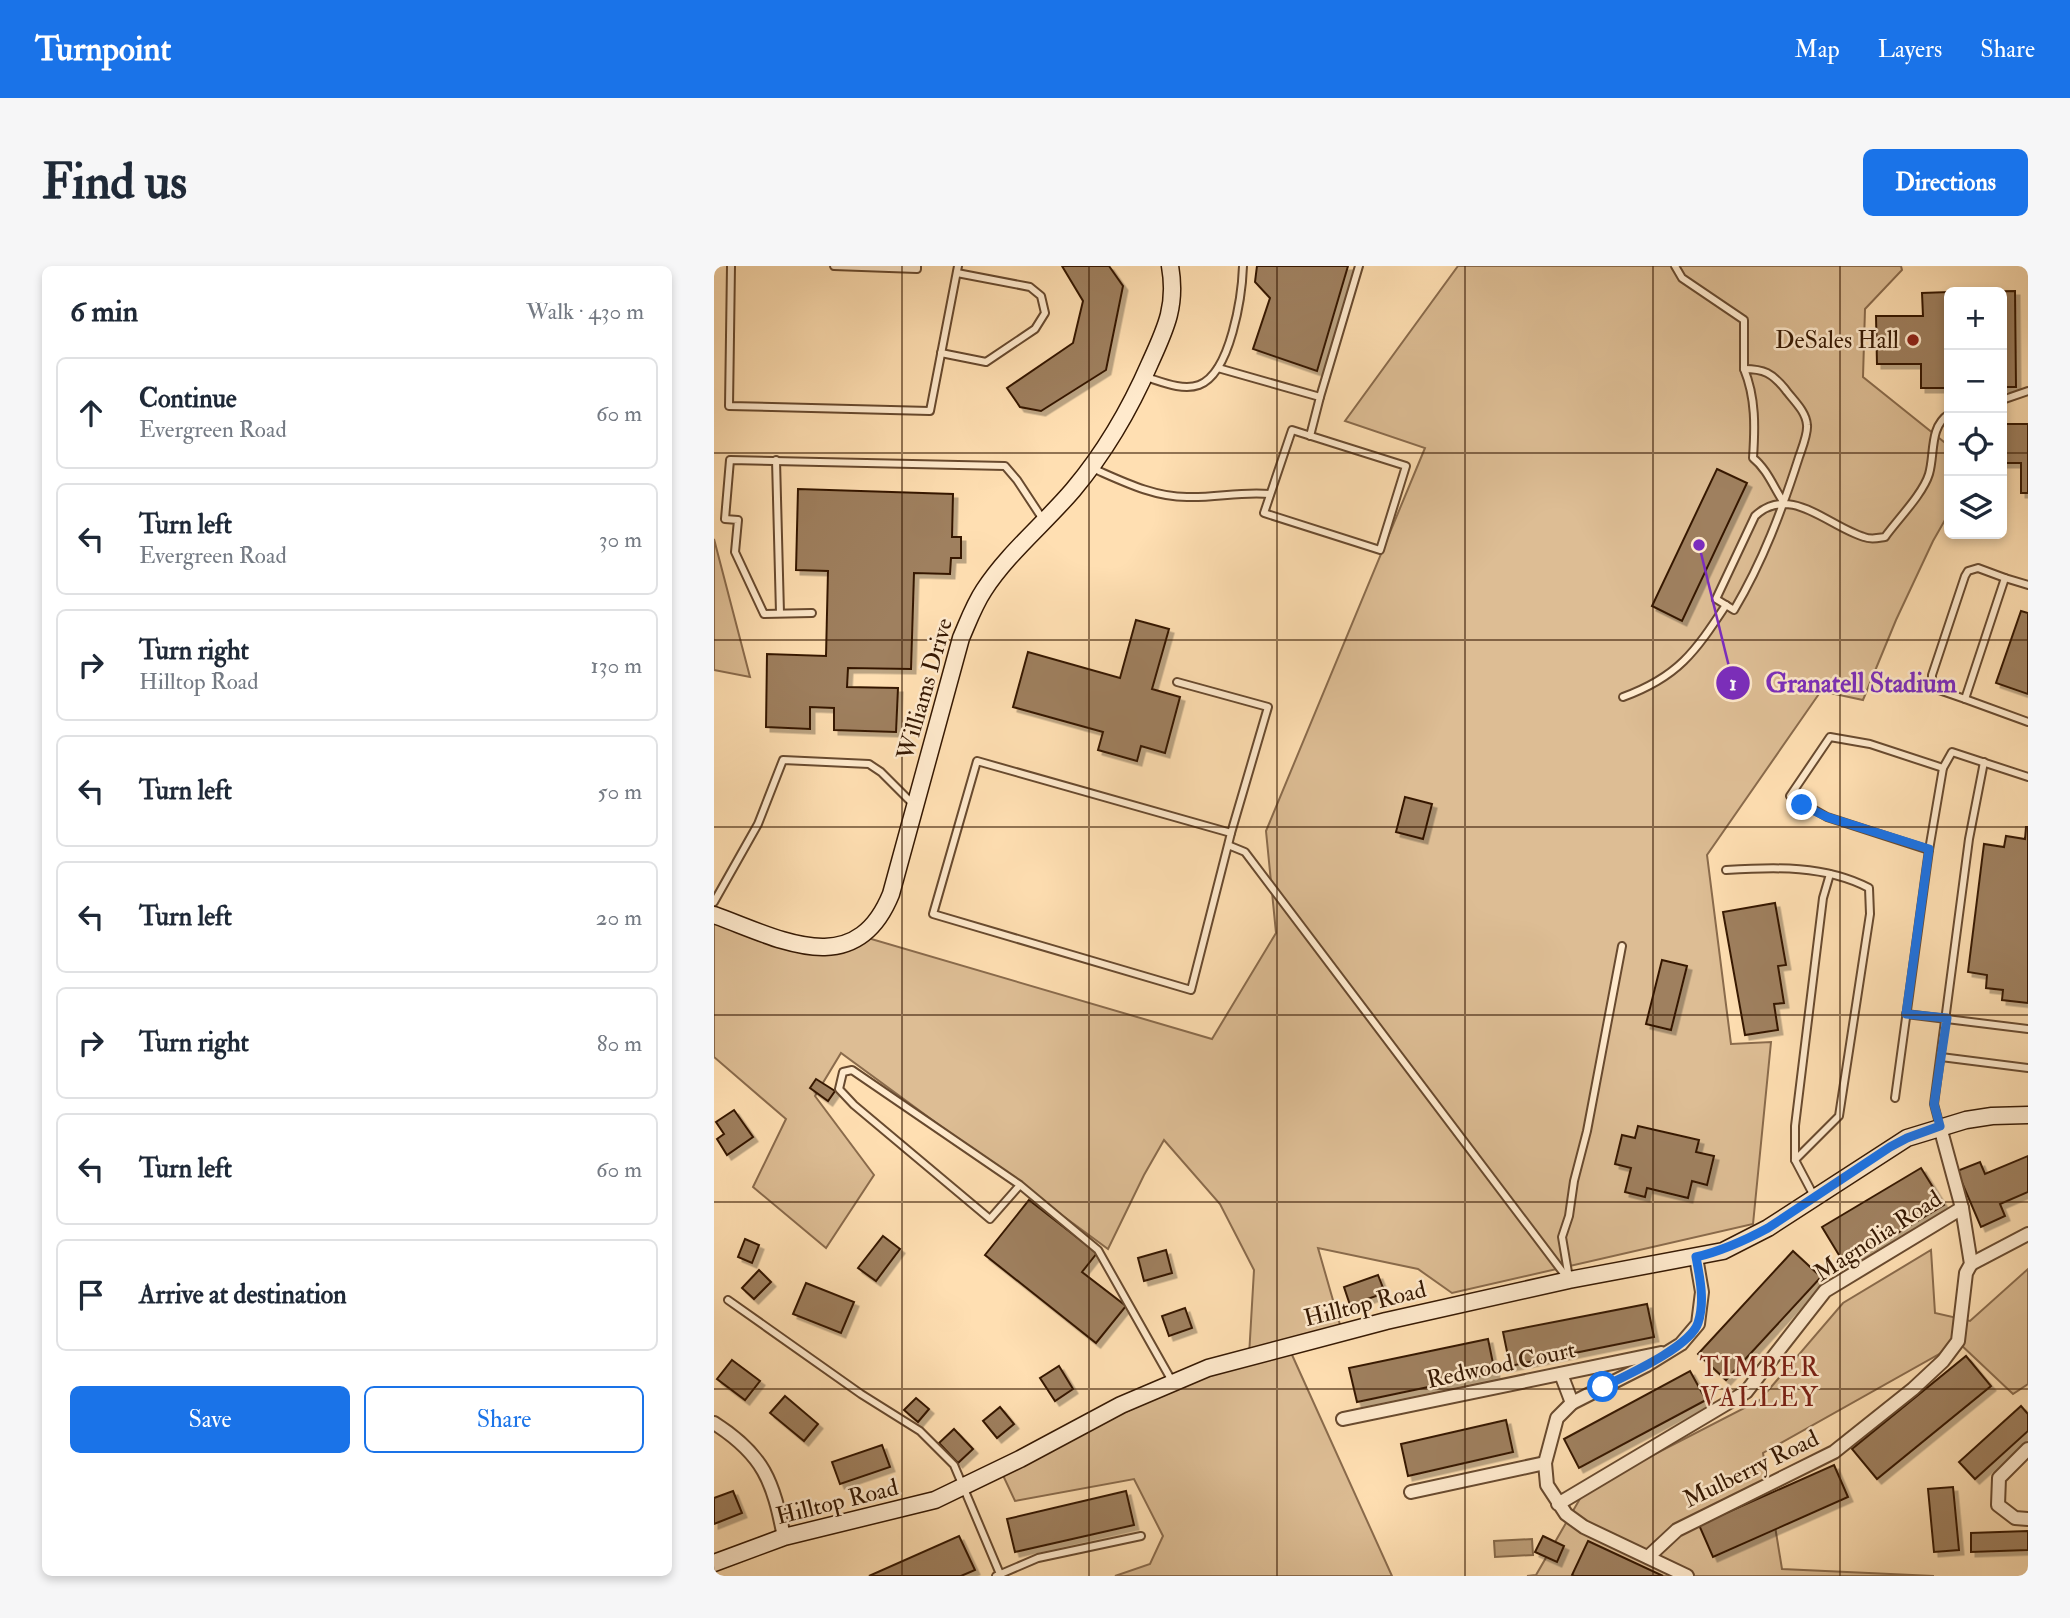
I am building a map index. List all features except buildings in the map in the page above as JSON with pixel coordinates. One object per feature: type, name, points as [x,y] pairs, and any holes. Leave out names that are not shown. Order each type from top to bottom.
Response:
[{"type":"street","name":"Williams Drive","points":[[714,915],[801,946],[827,947],[850,941],[870,927],[886,907],[961,638],[970,615],[983,590],[1000,568],[1045,522],[1090,467],[1133,403],[1168,323],[1173,295],[1170,266]]},
{"type":"street","name":"Hilltop Road","points":[[714,1563],[784,1537],[935,1500],[964,1488],[1121,1405],[1208,1368],[1373,1325],[1569,1280],[1723,1251],[1747,1240],[1907,1138],[1940,1126],[1992,1116],[2028,1115]]},
{"type":"street","name":"Mulberry Road","points":[[1648,1557],[1677,1530],[1834,1452],[1931,1373],[1958,1340],[1966,1273],[1971,1264],[1962,1208],[1940,1126]]},
{"type":"street","name":"Magnolia Road","points":[[1558,1504],[1746,1392],[1825,1291],[1962,1208]]},
{"type":"street","points":[[1971,1264],[2028,1234]]},
{"type":"street","points":[[1687,1576],[1584,1527],[1566,1514],[1547,1485],[1545,1463],[1557,1418],[1572,1403],[1647,1365],[1681,1344],[1698,1324],[1702,1292],[1696,1257]]},
{"type":"street","name":"Redwood Court","points":[[1343,1419],[1668,1351]]},
{"type":"street","points":[[1561,1374],[1572,1403]]},
{"type":"street","points":[[714,1423],[745,1446],[763,1469],[776,1498],[784,1537]]},
{"type":"street","points":[[2028,1449],[1999,1478],[1998,1505],[2015,1518],[2028,1519]]},
{"type":"street","points":[[1411,1492],[1545,1463]]},
{"type":"lane","points":[[731,266],[729,405],[930,411],[941,353],[958,269],[1030,286],[1041,296],[1045,313],[1035,330],[986,362],[941,353]]},
{"type":"lane","points":[[834,266],[917,269],[917,266]]},
{"type":"lane","points":[[1145,376],[1166,384],[1198,385],[1207,381],[1218,368],[1239,309],[1243,266]]},
{"type":"lane","points":[[1310,436],[1359,266]]},
{"type":"lane","points":[[1675,266],[1682,278],[1744,320],[1744,369],[1753,402],[1753,458],[1764,466],[1768,479],[1784,503]]},
{"type":"lane","points":[[1218,368],[1320,397]]},
{"type":"lane","points":[[1744,369],[1761,369],[1779,383],[1801,409],[1807,426],[1784,503],[1767,548],[1734,610],[1716,599],[1755,516],[1764,507],[1784,503],[1823,515],[1861,537],[1885,537],[1929,474],[1933,443],[1944,417]]},
{"type":"lane","points":[[2007,398],[2028,391]]},
{"type":"lane","points":[[1292,430],[1406,466],[1380,550],[1264,513],[1270,494],[1292,430]]},
{"type":"lane","points":[[812,613],[764,614],[735,552],[738,520],[725,519],[730,460],[1005,466],[1045,522]]},
{"type":"lane","points":[[776,460],[780,613]]},
{"type":"lane","points":[[1090,467],[1127,484],[1165,495],[1187,497],[1270,494]]},
{"type":"lane","points":[[2028,585],[1978,568],[1968,570],[1932,675],[1932,683],[1939,690],[2028,722]]},
{"type":"lane","points":[[1965,699],[2005,578]]},
{"type":"lane","points":[[1623,697],[1646,689],[1680,667],[1698,648],[1726,605]]},
{"type":"lane","points":[[1177,682],[1268,707],[1231,833],[1191,990],[933,914],[977,761],[1231,833]]},
{"type":"lane","points":[[1929,849],[1827,817],[1790,796],[1830,737],[1870,744],[1943,768]]},
{"type":"lane","points":[[1895,1098],[1929,849],[1943,768],[1952,752],[2028,777]]},
{"type":"lane","points":[[714,902],[754,832],[783,760],[869,764],[881,772],[915,806]]},
{"type":"lane","points":[[1940,1126],[1934,1104],[1969,839],[1984,762]]},
{"type":"lane","points":[[1228,845],[1245,852],[1569,1280]]},
{"type":"lane","points":[[1726,870],[1781,867],[1852,879],[1869,888],[1870,914],[1839,1116],[1795,1160]]},
{"type":"lane","points":[[1815,1198],[1795,1160],[1795,1126],[1823,898],[1830,874]]},
{"type":"lane","points":[[1569,1280],[1562,1237],[1587,1131],[1622,946]]},
{"type":"lane","points":[[1906,1014],[2028,1030]]},
{"type":"lane","points":[[1941,1057],[2028,1068]]},
{"type":"lane","points":[[1020,1185],[990,1219],[854,1105],[839,1089],[843,1072],[852,1070],[1020,1185],[1098,1250],[1173,1382]]},
{"type":"lane","points":[[728,1300],[861,1394],[920,1431],[954,1465],[998,1575],[1038,1558],[1141,1536]]},
{"type":"shaded area","points":[[1458,266],[1901,266],[1902,270],[1865,309],[1863,377],[1944,442],[1944,522],[1896,620],[1863,700],[1821,691],[1707,855],[1731,1044],[1771,1042],[1753,1224],[1452,1293],[1418,1269],[1318,1248],[1341,1328],[1288,1346],[1392,1576],[1115,1576],[1150,1564],[1163,1536],[1134,1479],[1015,1501],[1000,1469],[1249,1356],[1254,1270],[1220,1204],[1164,1140],[1108,1249],[841,1053],[815,1096],[874,1175],[826,1248],[753,1187],[786,1119],[714,1057],[714,907],[790,945],[868,938],[1212,1039],[1276,933],[1266,831],[1425,448],[1345,421]]},
{"type":"shaded area","points":[[714,539],[750,677],[714,670]]},
{"type":"shaded area","points":[[1931,1250],[1935,1313],[1970,1321],[2028,1269],[2028,1384],[2013,1394],[1959,1343],[1763,1453],[1782,1569],[1934,1576],[1527,1576],[1536,1575],[1585,1490],[1760,1400],[1843,1303]]},
{"type":"shaded area","points":[[1532,1539],[1533,1555],[1495,1557],[1494,1541]]},
{"type":"place","name":"DeSales Hall","points":[[1913,340]]},
{"type":"place","name":"Granatell Stadium","points":[[1699,545]]},
{"type":"district","name":"TIMBER VALLEY","points":[[1760,1383]]},
{"type":"route","points":[[1603,1387],[1681,1344],[1698,1324],[1702,1292],[1696,1257],[1723,1251],[1747,1240],[1890,1147],[1940,1126],[1934,1104],[1947,1018],[1906,1014],[1929,849],[1827,817],[1802,805]]}]
